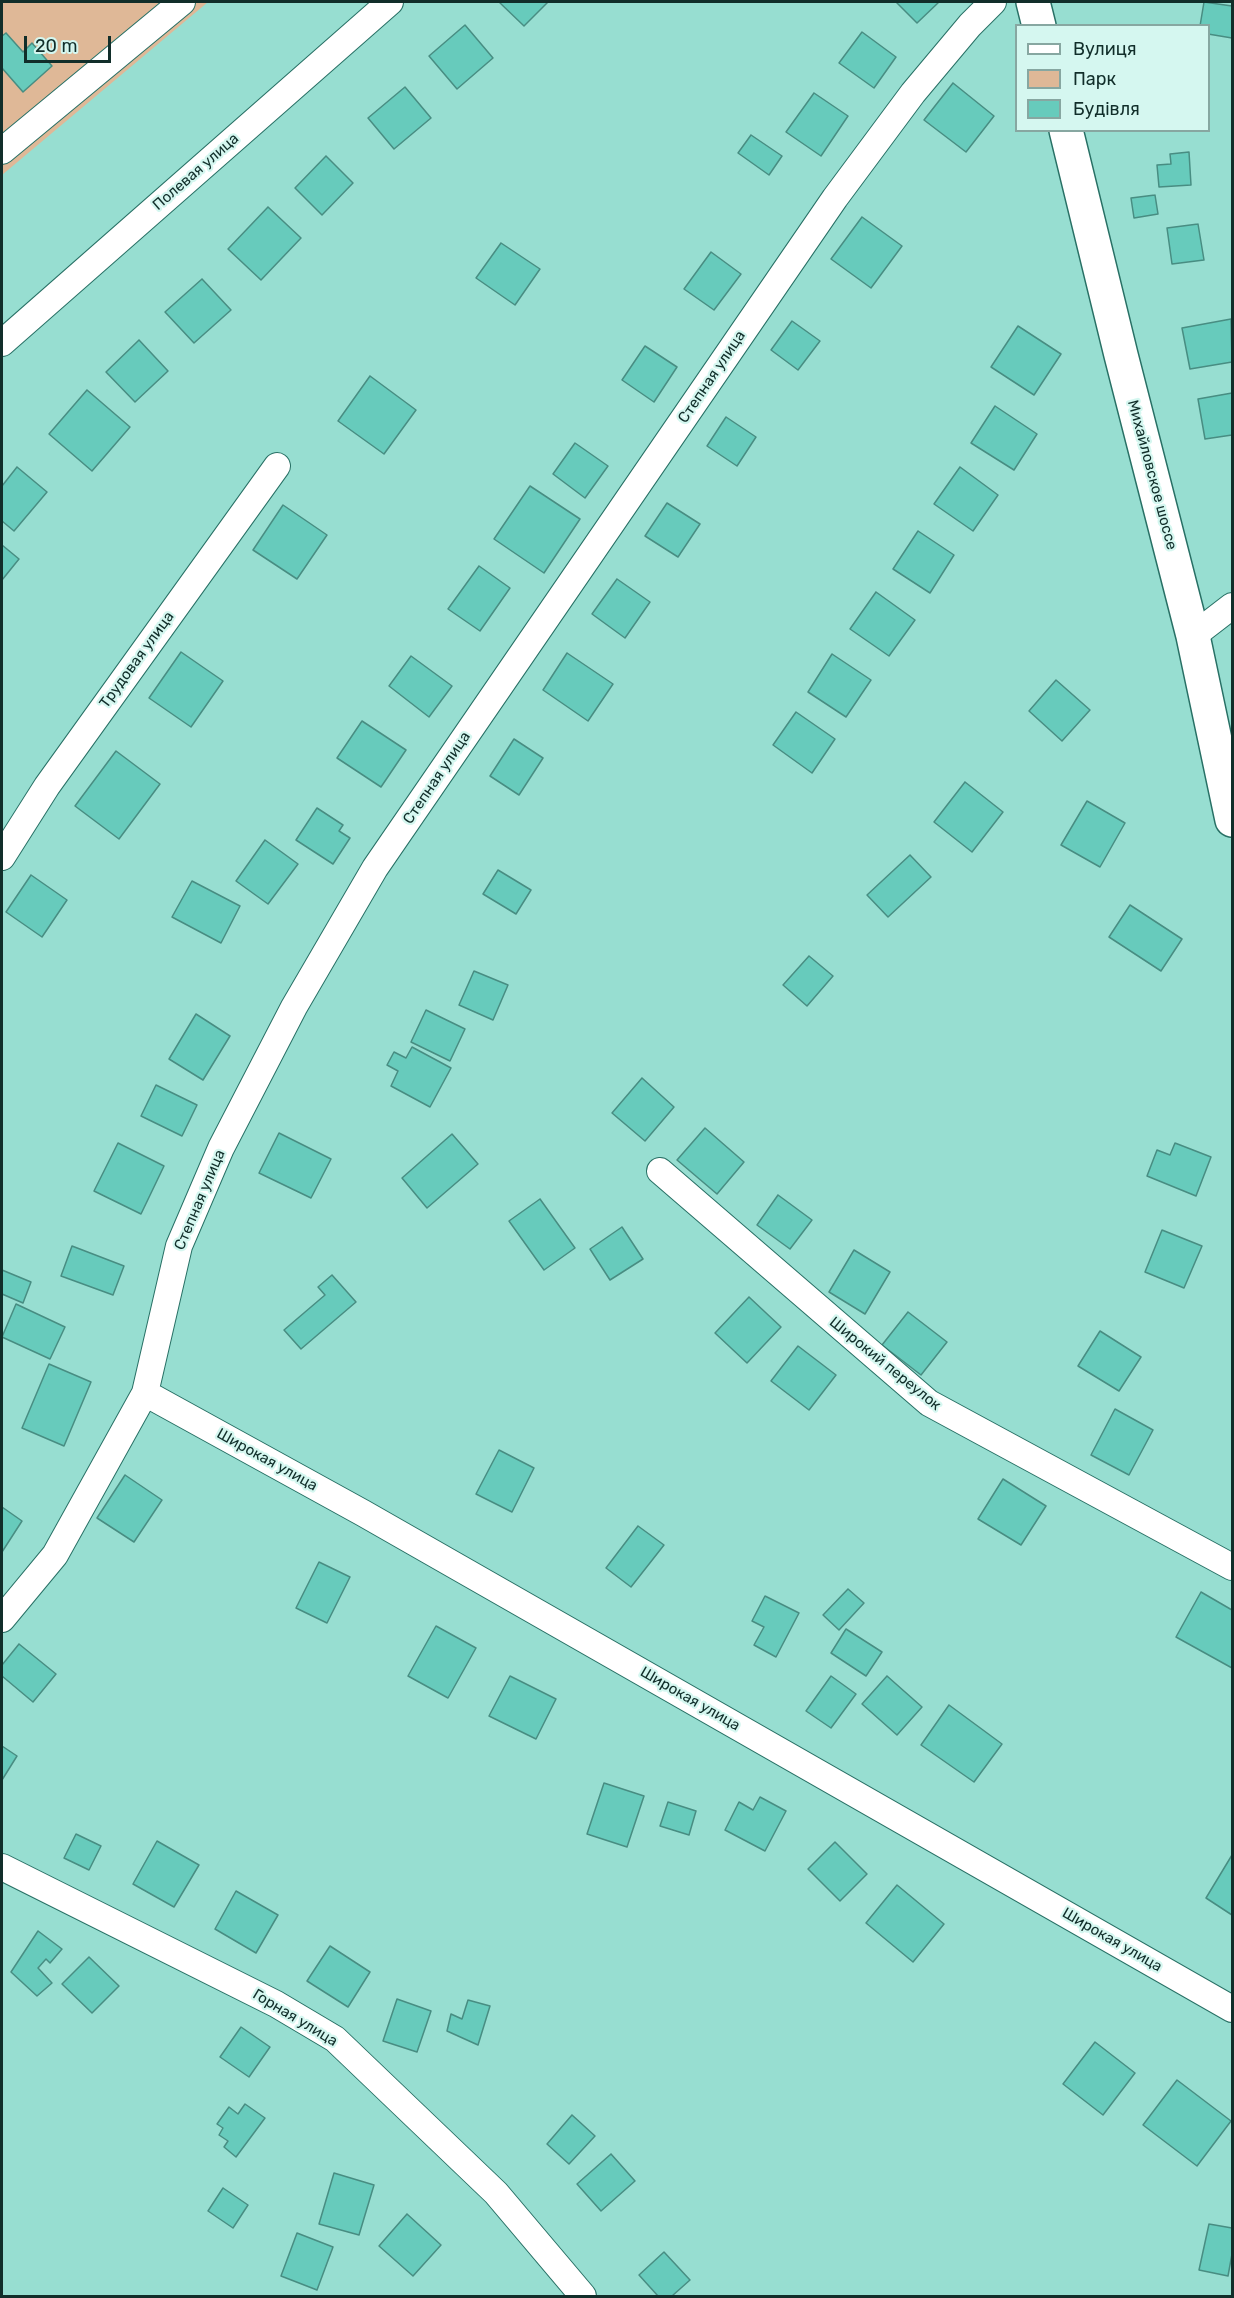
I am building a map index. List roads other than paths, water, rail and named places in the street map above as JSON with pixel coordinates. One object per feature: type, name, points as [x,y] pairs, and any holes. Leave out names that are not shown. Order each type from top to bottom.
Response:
[{"type":"main road","points":[[1033,2],[1038,24]]},
{"type":"main road","name":"Михайловское шоссе","points":[[1066,132],[1193,636],[1233,820]]},
{"type":"street","points":[[2,152],[182,2]]},
{"type":"street","name":"Полевая улица","points":[[2,343],[390,2]]},
{"type":"street","name":"Степная улица","points":[[2,1619],[55,1555],[145,1392],[179,1246],[221,1148],[294,1006],[375,868],[835,198],[913,93],[970,25],[993,2]]},
{"type":"street","name":"Трудовая улица","points":[[2,857],[47,786],[277,466]]},
{"type":"street","points":[[1193,636],[1233,606]]},
{"type":"street","name":"Широкий переулок","points":[[660,1171],[928,1403],[1233,1567]]},
{"type":"street","name":"Широкая улица","points":[[145,1392],[373,1518],[1233,2009]]},
{"type":"street","name":"Горная улица","points":[[2,1867],[276,2004],[335,2039],[496,2193],[583,2296]]}]
